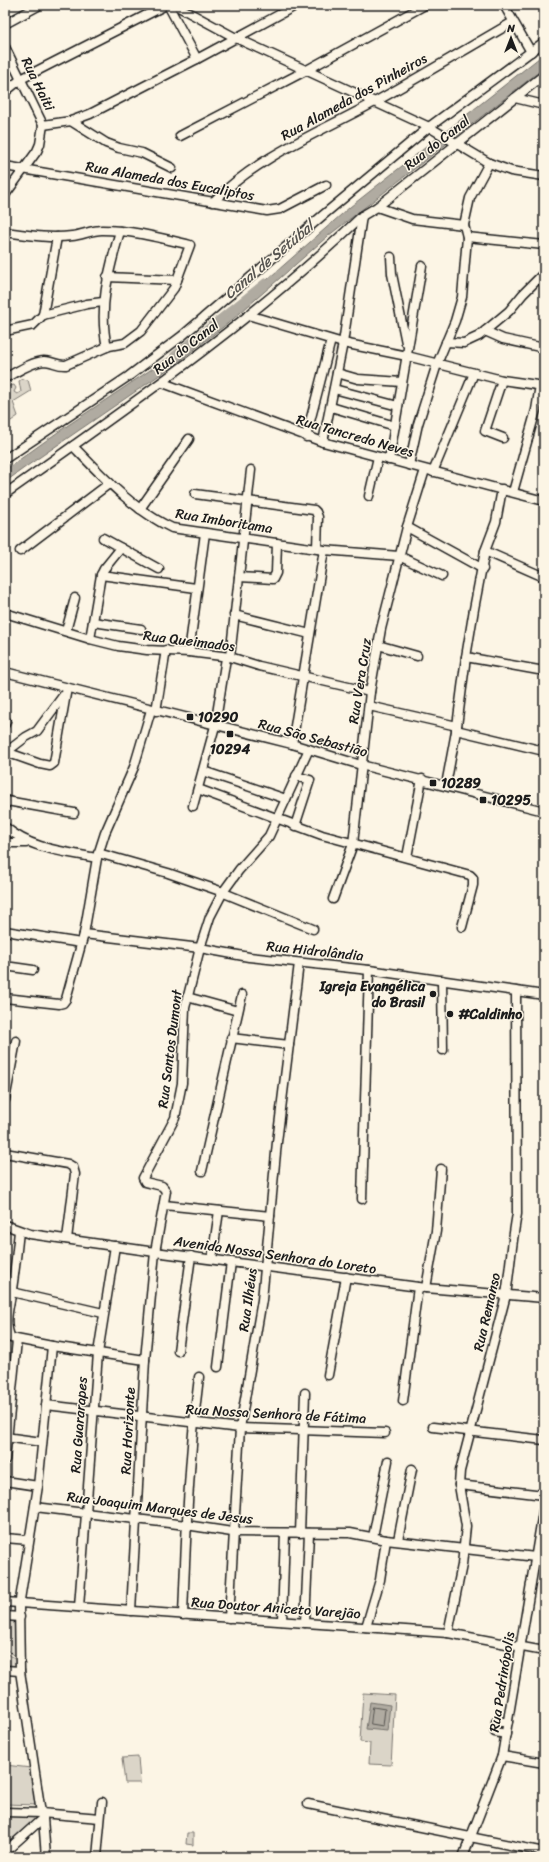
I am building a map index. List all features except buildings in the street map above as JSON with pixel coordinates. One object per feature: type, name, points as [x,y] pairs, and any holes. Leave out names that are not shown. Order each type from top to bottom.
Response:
[{"type":"street","points":[[5,24],[40,5]]},
{"type":"street","points":[[5,92],[21,80],[167,5],[198,59]]},
{"type":"street","points":[[175,5],[236,38],[374,103],[429,127],[489,163],[511,171],[544,176]]},
{"type":"street","points":[[43,125],[71,121],[90,114],[198,59],[297,5]]},
{"type":"street","points":[[180,136],[305,71],[425,5]]},
{"type":"street","points":[[504,5],[531,52]]},
{"type":"street","name":"Rua Alameda dos Pinheiros","points":[[213,202],[225,190],[258,165],[374,103],[513,22]]},
{"type":"street","name":"Rua do Canal","points":[[5,459],[129,376],[182,336],[429,127],[544,42]]},
{"type":"street","name":"Rua Haiti","points":[[5,195],[24,170],[40,144],[43,125],[6,50]]},
{"type":"street","name":"Rua do Canal","points":[[5,494],[163,383],[275,295],[362,216],[377,207],[454,142],[544,75]]},
{"type":"street","points":[[515,98],[544,105]]},
{"type":"street","points":[[71,121],[106,143],[119,148],[142,152],[172,168]]},
{"type":"street","points":[[409,465],[418,424],[437,364],[462,297],[467,237],[464,225],[472,192],[489,163]]},
{"type":"street","name":"Rua Alameda dos Eucaliptos","points":[[5,166],[170,193],[252,209],[274,210],[326,185]]},
{"type":"street","points":[[377,207],[412,219],[464,225]]},
{"type":"street","points":[[323,442],[343,343],[362,216]]},
{"type":"street","points":[[5,232],[56,237],[85,235],[100,230],[120,231],[154,236],[190,245],[177,280],[169,296],[141,331],[128,341],[106,347],[64,365],[47,361],[39,362],[5,378]]},
{"type":"street","points":[[106,347],[103,328],[107,277],[120,231]]},
{"type":"street","points":[[43,316],[56,237]]},
{"type":"street","points":[[467,237],[544,245]]},
{"type":"street","points":[[391,257],[392,274],[407,352]]},
{"type":"street","points":[[389,460],[422,266]]},
{"type":"street","points":[[446,342],[467,342],[485,331],[509,311],[523,294],[544,273]]},
{"type":"street","points":[[107,277],[177,280]]},
{"type":"street","points":[[5,331],[33,325],[43,316],[87,304],[104,302]]},
{"type":"street","points":[[248,315],[343,343],[407,352],[437,364],[502,380],[542,385],[513,492]]},
{"type":"street","points":[[485,331],[503,339],[544,348]]},
{"type":"street","points":[[306,437],[331,340]]},
{"type":"street","points":[[337,373],[358,379],[402,382]]},
{"type":"street","name":"Rua Vera Cruz","points":[[333,899],[352,844],[370,692],[378,645],[399,556],[407,527],[429,471],[474,373]]},
{"type":"street","points":[[502,380],[485,431],[503,438]]},
{"type":"street","name":"Rua Tancredo Neves","points":[[163,383],[306,437],[544,501]]},
{"type":"street","points":[[334,389],[398,406]]},
{"type":"street","points":[[331,407],[395,426]]},
{"type":"street","points":[[140,509],[189,439]]},
{"type":"street","name":"Rua Imboritama","points":[[73,446],[110,483],[140,509],[172,528],[205,534],[320,549],[399,556]]},
{"type":"street","points":[[369,496],[378,457]]},
{"type":"street","points":[[193,806],[215,726],[228,658],[239,578],[242,538],[251,470]]},
{"type":"street","points":[[20,551],[110,483]]},
{"type":"street","points":[[446,785],[457,728],[466,657],[483,569],[485,551],[496,522],[502,490]]},
{"type":"street","points":[[195,494],[248,500],[316,512],[318,517],[320,549],[310,634],[292,744]]},
{"type":"street","points":[[407,527],[483,569]]},
{"type":"street","points":[[189,652],[196,588],[205,534]]},
{"type":"street","points":[[103,538],[159,569]]},
{"type":"street","points":[[239,578],[273,579],[276,572],[277,543]]},
{"type":"street","points":[[90,640],[101,575],[121,548]]},
{"type":"street","points":[[485,551],[544,577]]},
{"type":"street","points":[[399,556],[442,576]]},
{"type":"street","points":[[101,575],[196,588]]},
{"type":"street","points":[[66,631],[75,598]]},
{"type":"street","name":"Rua Queimados","points":[[5,613],[66,631],[90,640],[118,646],[189,652],[228,658],[370,692]]},
{"type":"street","points":[[234,615],[310,634]]},
{"type":"street","points":[[93,622],[141,629]]},
{"type":"street","points":[[378,645],[417,656]]},
{"type":"street","points":[[5,998],[59,1004],[63,1003],[66,999],[84,934],[97,855],[134,767],[154,710],[166,650]]},
{"type":"street","points":[[466,657],[544,671]]},
{"type":"street","name":"Rua São Sebastião","points":[[5,672],[66,691],[154,710],[292,744],[361,765],[446,785],[544,811]]},
{"type":"street","points":[[6,753],[37,730],[66,691]]},
{"type":"street","points":[[6,753],[47,766],[52,765],[55,761],[66,691]]},
{"type":"street","points":[[369,706],[544,751]]},
{"type":"street","name":"Rua Santos Dumont","points":[[166,1191],[162,1186],[145,1182],[143,1178],[170,1129],[178,1105],[182,1083],[185,1008],[200,948],[210,917],[223,892],[239,870],[269,836],[310,749]]},
{"type":"street","points":[[203,771],[286,799]]},
{"type":"street","points":[[295,826],[310,780],[296,776]]},
{"type":"street","points":[[407,857],[422,779]]},
{"type":"street","points":[[198,789],[278,818],[295,826],[352,844],[460,871],[473,878],[473,885],[462,927]]},
{"type":"street","points":[[5,805],[7,801],[74,813]]},
{"type":"street","points":[[5,827],[29,843]]},
{"type":"street","points":[[5,843],[29,843],[97,855],[168,873],[223,892],[313,929]]},
{"type":"street","points":[[5,931],[81,943]]},
{"type":"street","name":"Rua Hidrolândia","points":[[84,934],[200,948],[300,963],[369,970],[544,995]]},
{"type":"street","name":"Rua Ilhéus","points":[[228,1618],[232,1532],[240,1428],[262,1300],[289,1045],[300,963]]},
{"type":"street","points":[[5,966],[33,970]]},
{"type":"street","points":[[362,1199],[369,970]]},
{"type":"street","points":[[442,980],[443,1050]]},
{"type":"street","name":"Rua Remanso","points":[[448,1633],[457,1593],[466,1526],[459,1485],[463,1454],[506,1296],[511,1250],[518,1214],[516,991]]},
{"type":"street","points":[[202,1171],[242,995]]},
{"type":"street","points":[[187,998],[238,1011]]},
{"type":"street","points":[[231,1038],[289,1045]]},
{"type":"street","points":[[5,1100],[16,1041]]},
{"type":"street","points":[[5,1153],[68,1164],[73,1167],[76,1174],[67,1239]]},
{"type":"street","points":[[403,1401],[422,1288],[436,1231],[441,1169]]},
{"type":"street","name":"Rua Horizonte","points":[[131,1611],[145,1360],[155,1252],[166,1191]]},
{"type":"street","points":[[164,1205],[270,1216]]},
{"type":"street","points":[[212,1259],[219,1211]]},
{"type":"street","name":"Avenida Nossa Senhora do Loreto","points":[[5,1225],[19,1231],[67,1239],[346,1278],[422,1288],[544,1298]]},
{"type":"street","points":[[19,1231],[12,1292],[6,1309],[9,1334],[11,1338],[52,1346],[145,1360]]},
{"type":"street","name":"Rua Guararapes","points":[[79,1607],[98,1353],[115,1246]]},
{"type":"street","points":[[178,1351],[191,1256]]},
{"type":"street","points":[[218,1367],[231,1262]]},
{"type":"street","points":[[328,1375],[346,1278]]},
{"type":"street","points":[[12,1292],[103,1314]]},
{"type":"street","points":[[5,1460],[6,1437],[18,1340]]},
{"type":"street","points":[[46,1857],[42,1815],[20,1671],[19,1610],[38,1486],[52,1346]]},
{"type":"street","points":[[183,1614],[186,1525],[193,1424],[199,1377]]},
{"type":"street","points":[[300,1533],[305,1393]]},
{"type":"street","name":"Rua Nossa Senhora de Fátima","points":[[46,1405],[142,1416],[193,1424],[240,1428],[304,1429],[385,1433]]},
{"type":"street","points":[[433,1427],[544,1440]]},
{"type":"street","points":[[6,1437],[42,1442]]},
{"type":"street","points":[[373,1537],[388,1461]]},
{"type":"street","points":[[398,1540],[412,1469]]},
{"type":"street","points":[[5,1481],[38,1486]]},
{"type":"street","points":[[459,1485],[544,1496]]},
{"type":"street","name":"Rua Pedrinópolis","points":[[463,1857],[502,1756],[521,1646],[534,1557],[544,1506]]},
{"type":"street","name":"Rua Joaquim Marques de Jesus","points":[[35,1507],[85,1512],[232,1532],[285,1534],[350,1533],[386,1540],[398,1540],[463,1550],[544,1558]]},
{"type":"street","points":[[304,1623],[309,1533]]},
{"type":"street","points":[[282,1621],[285,1534]]},
{"type":"street","points":[[5,1538],[29,1540]]},
{"type":"street","points":[[366,1627],[380,1580],[386,1540]]},
{"type":"street","name":"Rua Doutor Aniceto Varejão","points":[[5,1602],[19,1610]]},
{"type":"street","name":"Rua Doutor Aniceto Varejão","points":[[5,1616],[19,1610],[79,1607],[448,1633],[544,1651]]},
{"type":"street","points":[[5,1670],[20,1671]]},
{"type":"street","points":[[496,1722],[508,1722]]},
{"type":"street","points":[[495,1732],[506,1734]]},
{"type":"street","points":[[502,1756],[544,1763]]},
{"type":"street","points":[[97,1857],[102,1802]]},
{"type":"street","points":[[308,1804],[544,1852]]},
{"type":"street","points":[[5,1812],[101,1822]]},
{"type":"street","points":[[5,1852],[42,1815]]},
{"type":"shaded area","points":[[22,379],[28,380],[31,391],[13,402],[18,416],[8,423],[5,419],[5,399],[9,396],[5,387],[14,385],[16,388],[14,392],[17,394],[21,392],[19,381]]},
{"type":"shaded area","points":[[5,1620],[14,1620],[17,1657],[7,1650]]},
{"type":"shaded area","points":[[5,1653],[15,1658],[17,1668],[5,1667]]},
{"type":"shaded area","points":[[363,1693],[395,1695],[391,1765],[369,1764],[370,1743],[360,1742]]},
{"type":"shaded area","points":[[138,1757],[140,1783],[125,1783],[122,1758]]},
{"type":"shaded area","points":[[5,1765],[31,1768],[37,1805],[5,1804]]},
{"type":"shaded area","points":[[5,1812],[35,1812],[37,1818],[5,1849]]},
{"type":"shaded area","points":[[187,1833],[193,1833],[193,1845],[186,1844]]},
{"type":"water","points":[[544,54],[544,68],[328,236],[232,320],[177,363],[5,482],[5,470],[58,432],[180,350],[260,286],[350,207]]},
{"type":"water","points":[[370,1702],[390,1705],[387,1731],[366,1729]]},
{"type":"waterway","name":"Canal de Setúbal","points":[[174,355],[265,282]]},
{"type":"place","name":"10290","points":[[190,717]]},
{"type":"place","name":"10294","points":[[230,734]]},
{"type":"place","name":"10289","points":[[433,783]]},
{"type":"place","name":"10295","points":[[483,800]]},
{"type":"place","name":"Igreja Evangélica do Brasil","points":[[433,994]]},
{"type":"place","name":"#Caldinho","points":[[450,1014]]}]
